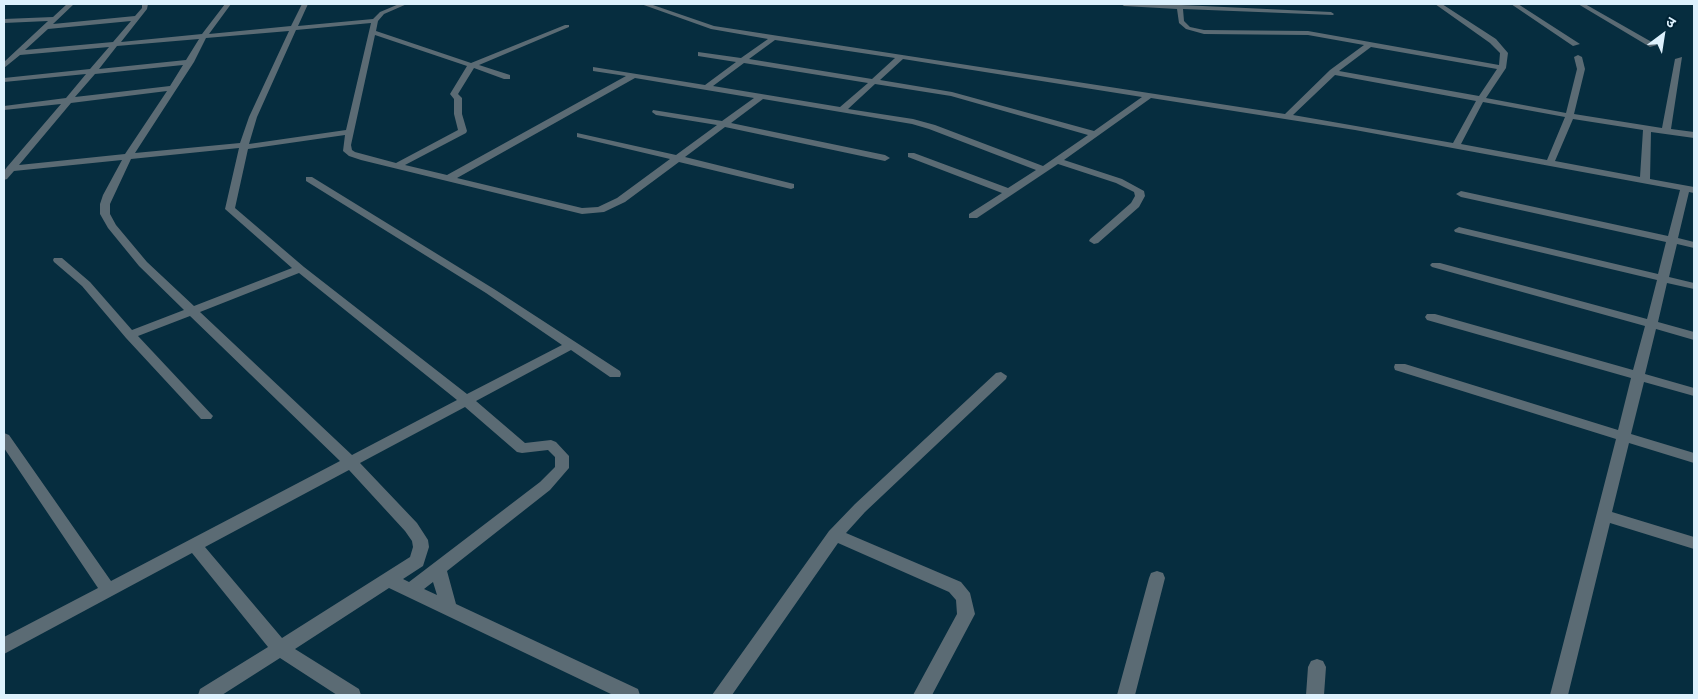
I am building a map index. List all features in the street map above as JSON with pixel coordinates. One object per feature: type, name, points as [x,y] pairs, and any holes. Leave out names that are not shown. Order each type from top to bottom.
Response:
[{"type":"street","points":[[4,66],[71,4]]},
{"type":"street","points":[[5,174],[70,100],[145,8],[145,4]]},
{"type":"street","points":[[207,695],[417,561],[420,555],[420,540],[411,528],[349,461],[143,264],[112,226],[105,214],[105,204],[108,195],[128,157],[190,62],[204,36],[228,4]]},
{"type":"street","points":[[304,4],[295,28],[253,117],[244,145],[230,209],[300,269],[466,400],[522,448],[551,445],[562,456],[562,468],[545,486],[410,591]]},
{"type":"street","points":[[404,4],[383,9],[375,21],[346,146],[352,154],[590,212],[615,204],[762,96]]},
{"type":"street","points":[[644,4],[713,28],[1287,116],[1456,145],[1690,189],[1671,240],[1559,695]]},
{"type":"street","points":[[1124,4],[1331,14]]},
{"type":"street","points":[[1438,4],[1493,41],[1504,53],[1502,68],[1481,99],[1456,145]]},
{"type":"street","points":[[1514,4],[1576,44]]},
{"type":"street","points":[[1581,4],[1654,45]]},
{"type":"street","points":[[1180,7],[1181,22],[1188,28],[1214,33],[1308,33],[1502,68]]},
{"type":"street","points":[[46,27],[137,18]]},
{"type":"street","points":[[4,22],[54,19]]},
{"type":"street","points":[[18,53],[375,21]]},
{"type":"street","points":[[397,166],[463,131],[458,114],[458,98],[454,94],[472,65],[567,26]]},
{"type":"street","points":[[372,32],[507,77]]},
{"type":"street","points":[[707,87],[773,38]]},
{"type":"street","points":[[1287,116],[1333,72],[1370,44]]},
{"type":"street","points":[[701,54],[979,100],[1095,134]]},
{"type":"street","points":[[842,110],[901,57]]},
{"type":"street","points":[[1550,163],[1570,115],[1579,79],[1578,57]]},
{"type":"street","points":[[1666,131],[1679,60]]},
{"type":"street","points":[[4,80],[190,62]]},
{"type":"street","points":[[596,69],[913,122],[932,127],[1044,170]]},
{"type":"street","points":[[1333,72],[1647,129],[1694,135]]},
{"type":"street","points":[[448,178],[634,75]]},
{"type":"street","points":[[4,108],[173,88]]},
{"type":"street","points":[[973,216],[1044,170],[1150,95]]},
{"type":"street","points":[[656,112],[885,158]]},
{"type":"street","points":[[1645,181],[1647,129]]},
{"type":"street","points":[[5,174],[128,157],[244,145],[250,147],[349,132]]},
{"type":"street","points":[[580,135],[791,186]]},
{"type":"street","points":[[911,155],[1009,192]]},
{"type":"street","points":[[1057,161],[1119,181],[1140,191],[1140,196],[1135,205],[1094,242]]},
{"type":"street","points":[[309,179],[490,290],[616,374]]},
{"type":"street","points":[[1462,194],[1694,245]]},
{"type":"street","points":[[1459,230],[1694,286]]},
{"type":"street","points":[[58,260],[86,284],[130,335],[206,416]]},
{"type":"street","points":[[1436,266],[1694,336]]},
{"type":"street","points":[[130,335],[300,269]]},
{"type":"street","points":[[1431,317],[1694,392]]},
{"type":"street","points":[[4,646],[571,344]]},
{"type":"street","points":[[1400,367],[1694,458]]},
{"type":"street","points":[[721,695],[835,535],[860,508],[1001,376]]},
{"type":"street","points":[[4,438],[108,590]]},
{"type":"street","points":[[1603,515],[1694,544]]},
{"type":"street","points":[[835,535],[955,587],[964,598],[966,614],[922,695]]},
{"type":"street","points":[[194,544],[280,649],[352,695]]},
{"type":"street","points":[[438,569],[448,609]]},
{"type":"street","points":[[1126,695],[1157,578]]},
{"type":"street","points":[[388,580],[631,695]]},
{"type":"street","points":[[1315,695],[1317,667]]}]
